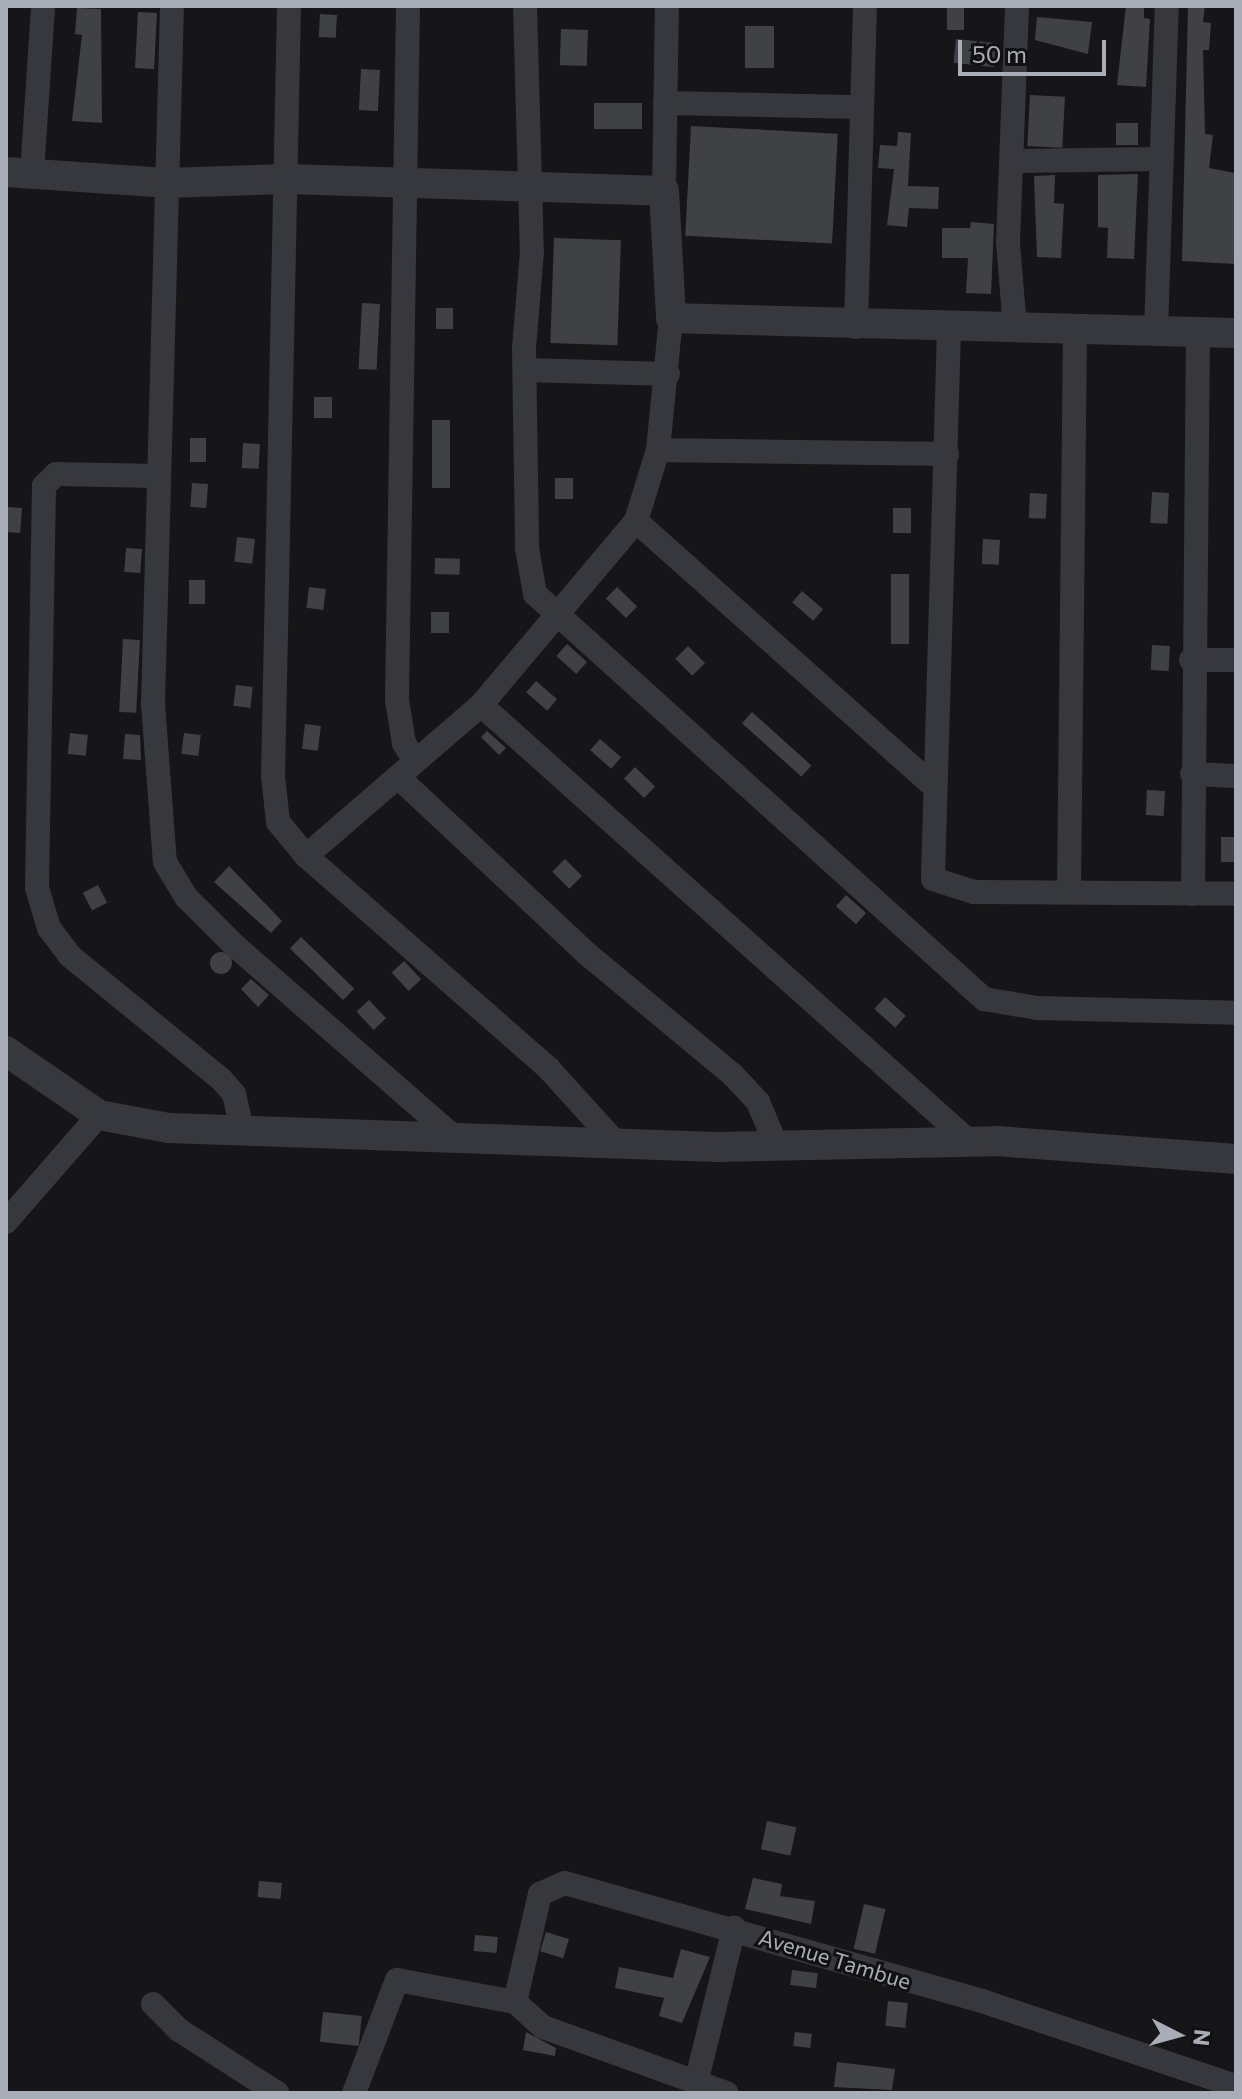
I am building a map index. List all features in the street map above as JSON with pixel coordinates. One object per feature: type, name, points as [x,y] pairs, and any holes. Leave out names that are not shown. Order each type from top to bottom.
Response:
[{"type":"street","points":[[43,6],[19,173],[166,183],[286,179],[664,191]]},
{"type":"street","points":[[172,6],[153,770],[165,862],[186,897],[234,945],[452,1135]]},
{"type":"street","points":[[289,6],[273,776],[278,822],[306,856],[549,1069],[617,1144]]},
{"type":"street","points":[[408,6],[409,182],[397,700],[406,769],[586,953],[733,1075],[758,1102],[777,1147]]},
{"type":"street","points":[[525,6],[525,186],[532,251],[525,370],[528,574],[535,594],[984,999],[1037,1008],[1236,1013]]},
{"type":"street","points":[[306,856],[481,705],[561,616],[636,521],[658,450],[668,374],[671,318],[664,191],[667,6]]},
{"type":"street","points":[[856,327],[865,6]]},
{"type":"street","points":[[1015,328],[1012,161],[1017,6]]},
{"type":"street","points":[[1156,332],[1167,6]]},
{"type":"street","points":[[665,103],[862,107]]},
{"type":"street","points":[[1012,161],[1160,159]]},
{"type":"street","points":[[671,318],[856,327],[1236,333]]},
{"type":"street","points":[[949,329],[947,454],[930,783],[933,879],[974,892],[1236,894]]},
{"type":"street","points":[[1069,892],[1075,330]]},
{"type":"street","points":[[1193,894],[1191,660],[1198,332]]},
{"type":"street","points":[[525,370],[668,374]]},
{"type":"street","points":[[658,450],[947,454]]},
{"type":"street","points":[[159,476],[56,474],[44,486],[37,888],[49,928],[70,956],[221,1079],[234,1094],[242,1130]]},
{"type":"street","points":[[636,521],[930,783]]},
{"type":"street","points":[[1191,660],[1236,660]]},
{"type":"street","points":[[481,705],[971,1143]]},
{"type":"street","points":[[1192,774],[1236,776]]},
{"type":"street","points":[[6,1051],[99,1115],[316,1139],[452,1135],[617,1144],[777,1147],[971,1143],[1236,1159]]},
{"type":"street","points":[[6,1222],[99,1115]]},
{"type":"street","name":"Avenue Tambue","points":[[515,2002],[540,1894],[551,1885],[594,1887],[1236,2086]]},
{"type":"street","points":[[696,2083],[734,1928]]},
{"type":"street","points":[[354,2093],[397,1980],[515,2002],[543,2027],[726,2093]]},
{"type":"street","points":[[153,2004],[277,2093]]},
{"type":"building","points":[[947,6],[964,6],[964,30],[947,30]]},
{"type":"building","points":[[1126,6],[1144,6],[1144,18],[1150,19],[1146,87],[1117,85]]},
{"type":"building","points":[[1188,6],[1205,6],[1203,22],[1211,23],[1209,50],[1203,50],[1205,134],[1213,135],[1209,168],[1235,173],[1236,264],[1182,261]]},
{"type":"building","points":[[77,8],[101,9],[102,123],[72,121],[82,35],[75,34]]},
{"type":"building","points":[[138,12],[157,13],[154,69],[135,68]]},
{"type":"building","points":[[320,14],[337,15],[336,38],[319,37]]},
{"type":"building","points":[[1037,17],[1092,22],[1088,54],[1035,40]]},
{"type":"building","points":[[745,26],[774,26],[774,68],[745,68]]},
{"type":"building","points":[[561,29],[588,30],[587,66],[560,65]]},
{"type":"building","points":[[956,39],[997,43],[994,67],[953,63]]},
{"type":"building","points":[[361,69],[380,70],[378,111],[359,110]]},
{"type":"building","points":[[1030,95],[1065,97],[1062,148],[1027,146]]},
{"type":"building","points":[[594,103],[642,103],[642,129],[594,129]]},
{"type":"building","points":[[1116,123],[1138,123],[1138,145],[1116,145]]},
{"type":"building","points":[[691,126],[838,134],[832,244],[685,236]]},
{"type":"building","points":[[898,132],[911,133],[908,186],[939,187],[938,209],[909,208],[907,227],[887,225],[894,169],[878,168],[880,145],[897,146]]},
{"type":"building","points":[[1138,174],[1134,259],[1107,258],[1108,228],[1098,227],[1098,175]]},
{"type":"building","points":[[1055,175],[1054,203],[1064,204],[1061,258],[1037,257],[1034,176]]},
{"type":"building","points":[[971,222],[994,224],[991,294],[966,293],[968,258],[942,258],[942,228],[970,228]]},
{"type":"building","points":[[554,238],[621,240],[617,345],[550,343]]},
{"type":"building","points":[[362,303],[380,304],[377,370],[359,369]]},
{"type":"building","points":[[436,308],[453,308],[453,329],[436,329]]},
{"type":"building","points":[[314,397],[332,397],[332,418],[314,418]]},
{"type":"building","points":[[432,420],[450,420],[450,488],[432,488]]},
{"type":"building","points":[[190,438],[206,438],[206,462],[190,462]]},
{"type":"building","points":[[243,443],[260,444],[259,469],[242,468]]},
{"type":"building","points":[[555,478],[573,478],[573,499],[555,499]]},
{"type":"building","points":[[192,483],[208,484],[206,508],[190,507]]},
{"type":"building","points":[[1152,492],[1169,493],[1167,524],[1150,523]]},
{"type":"building","points":[[1030,493],[1047,494],[1046,519],[1029,518]]},
{"type":"building","points":[[6,507],[22,508],[20,533],[6,532]]},
{"type":"building","points":[[893,508],[911,508],[911,533],[893,533]]},
{"type":"building","points":[[237,537],[255,539],[252,564],[234,562]]},
{"type":"building","points":[[983,539],[1000,540],[999,565],[982,564]]},
{"type":"building","points":[[126,548],[142,549],[140,573],[124,572]]},
{"type":"building","points":[[435,558],[460,559],[459,575],[434,574]]},
{"type":"building","points":[[891,574],[909,574],[909,644],[891,644]]},
{"type":"building","points":[[189,580],[205,580],[205,604],[189,604]]},
{"type":"building","points":[[309,587],[326,589],[323,610],[306,608]]},
{"type":"building","points":[[617,587],[637,606],[626,618],[606,599]]},
{"type":"building","points":[[802,591],[823,609],[813,621],[792,602]]},
{"type":"building","points":[[431,612],[449,612],[449,633],[431,633]]},
{"type":"building","points":[[123,639],[140,640],[136,713],[119,712]]},
{"type":"building","points":[[567,644],[587,662],[576,674],[556,656]]},
{"type":"building","points":[[1152,645],[1170,646],[1169,671],[1151,670]]},
{"type":"building","points":[[688,646],[705,663],[692,676],[675,659]]},
{"type":"building","points":[[536,681],[557,699],[547,711],[526,692]]},
{"type":"building","points":[[236,685],[253,687],[250,708],[233,706]]},
{"type":"building","points":[[752,712],[811,766],[801,777],[742,723]]},
{"type":"building","points":[[305,724],[321,726],[318,751],[302,749]]},
{"type":"building","points":[[487,731],[506,748],[499,755],[481,737]]},
{"type":"building","points":[[70,733],[88,735],[86,756],[68,754]]},
{"type":"building","points":[[184,733],[201,735],[198,756],[181,754]]},
{"type":"building","points":[[125,734],[140,735],[141,760],[123,759]]},
{"type":"building","points":[[600,739],[621,757],[611,769],[590,750]]},
{"type":"building","points":[[635,767],[655,786],[644,798],[624,779]]},
{"type":"building","points":[[1147,790],[1165,791],[1164,816],[1146,815]]},
{"type":"building","points":[[1221,837],[1236,837],[1236,862],[1221,862]]},
{"type":"building","points":[[565,859],[582,876],[569,889],[552,872]]},
{"type":"building","points":[[229,866],[282,921],[271,933],[214,882]]},
{"type":"building","points":[[98,885],[107,903],[92,911],[83,893]]},
{"type":"building","points":[[846,895],[866,913],[856,924],[836,906]]},
{"type":"building","points":[[301,937],[354,988],[343,1000],[290,949]]},
{"type":"building","points":[[221,952],[229,955],[232,963],[229,971],[221,974],[213,971],[210,963],[213,955]]},
{"type":"building","points":[[404,961],[421,979],[409,991],[392,973]]},
{"type":"building","points":[[251,979],[269,995],[258,1007],[241,989]]},
{"type":"building","points":[[885,997],[906,1016],[895,1028],[874,1009]]},
{"type":"building","points":[[369,1000],[386,1018],[374,1030],[357,1012]]},
{"type":"building","points":[[767,1821],[796,1827],[790,1856],[761,1849]]},
{"type":"building","points":[[753,1878],[782,1884],[780,1896],[815,1901],[811,1924],[745,1909]]},
{"type":"building","points":[[259,1881],[282,1883],[281,1899],[258,1897]]},
{"type":"building","points":[[864,1904],[885,1909],[875,1954],[854,1949]]},
{"type":"building","points":[[546,1932],[569,1939],[563,1958],[540,1951]]},
{"type":"building","points":[[475,1935],[498,1937],[497,1953],[474,1951]]},
{"type":"building","points":[[681,1949],[710,1957],[682,2023],[659,2016],[664,1998],[615,1988],[619,1967],[673,1978]]},
{"type":"building","points":[[792,1970],[818,1973],[816,1988],[790,1985]]},
{"type":"building","points":[[888,2001],[908,2003],[905,2028],[885,2026]]},
{"type":"building","points":[[323,2012],[362,2016],[359,2046],[320,2042]]},
{"type":"building","points":[[526,2032],[556,2048],[555,2056],[523,2050]]},
{"type":"building","points":[[795,2032],[812,2034],[810,2048],[793,2046]]},
{"type":"building","points":[[837,2062],[895,2069],[892,2090],[834,2087]]}]
